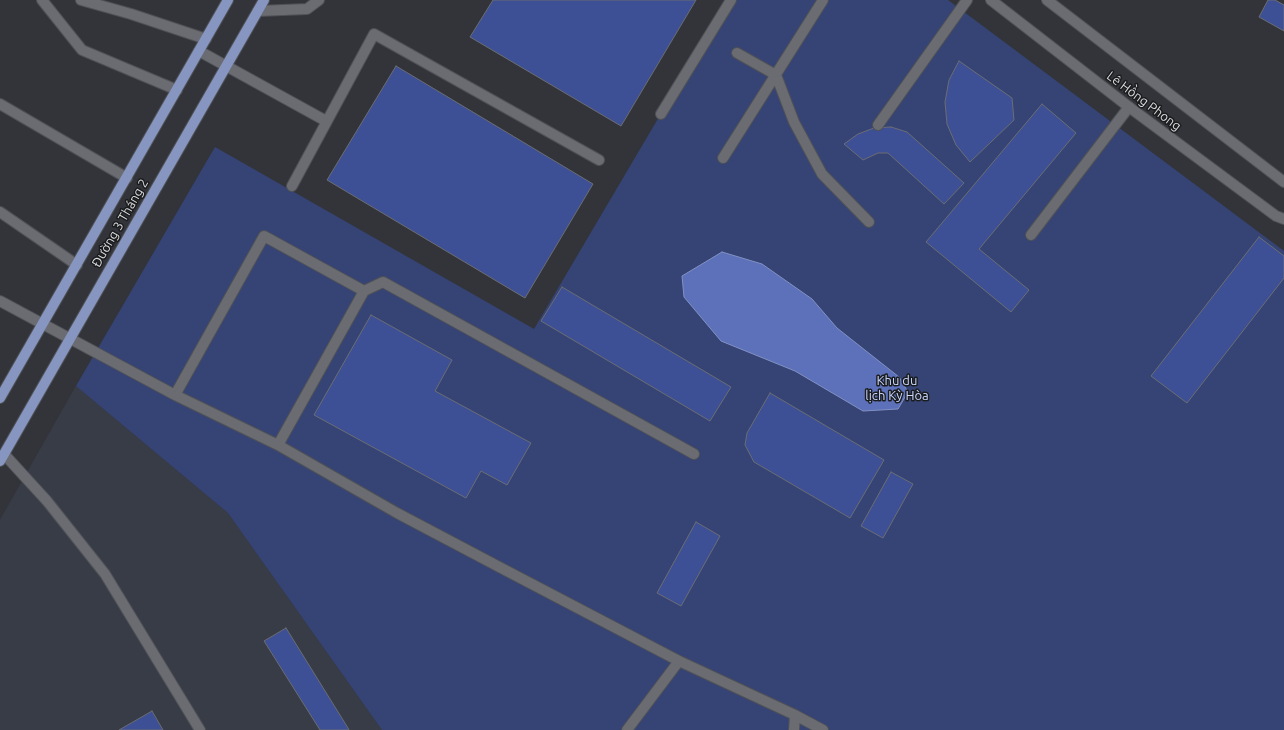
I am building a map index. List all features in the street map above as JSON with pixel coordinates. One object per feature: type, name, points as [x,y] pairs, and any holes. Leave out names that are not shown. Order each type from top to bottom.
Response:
[{"type":"main road","name":"Đường 3 Tháng 2","points":[[0,398],[228,0]]},
{"type":"main road","name":"Đường 3 Tháng 2","points":[[2,457],[264,0]]},
{"type":"street","points":[[42,0],[82,50],[177,90]]},
{"type":"street","points":[[81,0],[131,14],[206,39]]},
{"type":"street","points":[[258,11],[307,9],[319,0]]},
{"type":"street","points":[[661,114],[731,0]]},
{"type":"street","points":[[723,158],[823,0]]},
{"type":"street","points":[[878,125],[967,0]]},
{"type":"street","name":"Lê Hồng Phong","points":[[991,0],[1129,107],[1276,216],[1284,219]]},
{"type":"street","name":"Lê Hồng Phong","points":[[1047,0],[1284,182]]},
{"type":"street","points":[[292,186],[374,34],[599,160]]},
{"type":"street","points":[[199,51],[227,65],[326,121]]},
{"type":"street","points":[[737,53],[776,74],[794,122],[822,174],[869,222]]},
{"type":"street","points":[[0,104],[127,178]]},
{"type":"street","points":[[1031,235],[1129,107]]},
{"type":"street","points":[[0,212],[77,265]]},
{"type":"street","points":[[175,395],[264,236],[364,291]]},
{"type":"street","points":[[278,445],[364,291],[382,282],[694,454]]},
{"type":"street","points":[[0,301],[42,325],[175,395],[278,445],[403,516],[679,661],[795,715],[823,730]]},
{"type":"street","points":[[2,457],[47,501],[105,574],[200,730]]},
{"type":"street","points":[[627,730],[679,661]]},
{"type":"street","points":[[794,730],[795,715]]},
{"type":"shaded area","points":[[722,252],[762,264],[812,299],[837,328],[899,377],[908,392],[898,409],[863,411],[795,371],[721,341],[684,297],[682,276]]},
{"type":"shaded area","points":[[76,386],[228,513],[382,730],[0,730],[0,520]]},
{"type":"green space","name":"Khu du lịch Kỳ Hòa","points":[[728,0],[948,0],[1284,251],[1284,730],[382,730],[228,513],[76,386],[215,147],[534,329]]},
{"type":"building","points":[[493,0],[696,0],[621,126],[470,37]]},
{"type":"building","points":[[1268,0],[1275,0],[1284,5],[1284,31],[1259,17]]},
{"type":"building","points":[[959,61],[1012,98],[1014,120],[970,162],[956,145],[947,124],[945,102],[949,80]]},
{"type":"building","points":[[396,66],[593,184],[525,298],[327,180]]},
{"type":"building","points":[[1042,104],[1076,133],[979,249],[1029,290],[1011,312],[926,242]]},
{"type":"building","points":[[891,127],[907,132],[964,183],[944,204],[888,153],[878,153],[863,160],[844,144],[858,134],[874,128]]},
{"type":"building","points":[[1259,237],[1284,256],[1284,278],[1187,403],[1151,376]]},
{"type":"building","points":[[562,287],[731,387],[710,421],[541,321]]},
{"type":"building","points":[[371,315],[452,360],[435,391],[531,443],[507,485],[481,471],[466,498],[314,415]]},
{"type":"building","points":[[770,393],[884,460],[850,518],[754,462],[745,445],[747,433]]},
{"type":"building","points":[[891,472],[913,484],[883,538],[861,526]]},
{"type":"building","points":[[696,522],[720,536],[681,606],[657,593]]},
{"type":"building","points":[[286,628],[349,730],[320,730],[264,641]]},
{"type":"building","points":[[152,711],[163,730],[119,730]]}]
